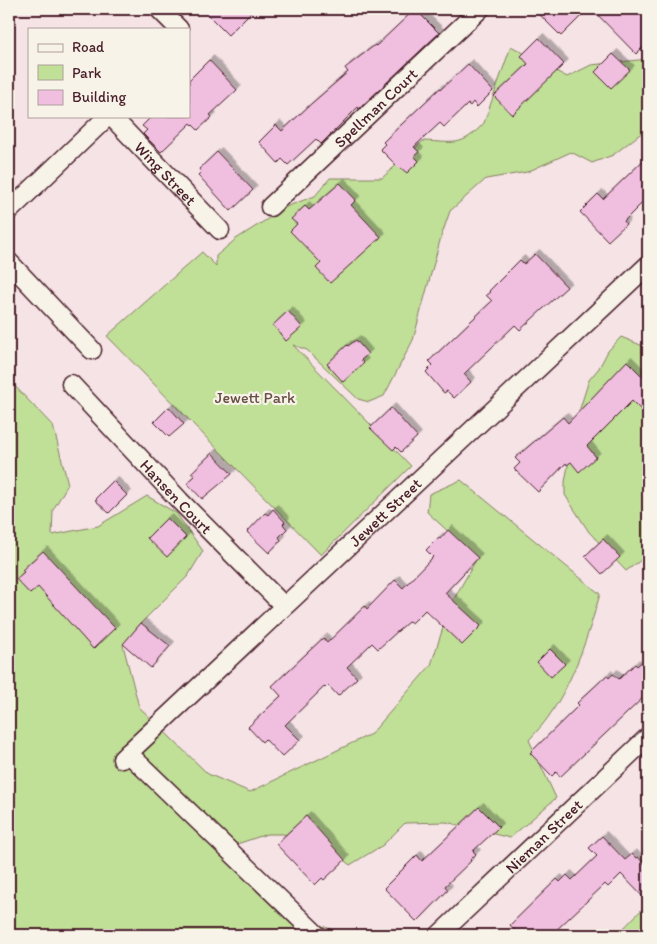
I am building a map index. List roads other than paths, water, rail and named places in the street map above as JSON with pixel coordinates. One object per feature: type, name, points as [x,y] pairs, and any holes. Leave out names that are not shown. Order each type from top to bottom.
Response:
[{"type":"street","points":[[159,9],[178,28]]},
{"type":"street","name":"Spellman Court","points":[[270,208],[480,9]]},
{"type":"street","points":[[9,211],[108,118]]},
{"type":"street","name":"Wing Street","points":[[112,118],[220,230]]},
{"type":"street","points":[[9,262],[92,350]]},
{"type":"street","name":"Jewett Street","points":[[317,935],[125,756],[648,265]]},
{"type":"street","name":"Hansen Court","points":[[71,384],[180,501],[284,606]]},
{"type":"street","name":"Nieman Street","points":[[439,935],[648,737]]},
{"type":"park label","name":"Jewett Park","points":[[255,397]]}]
